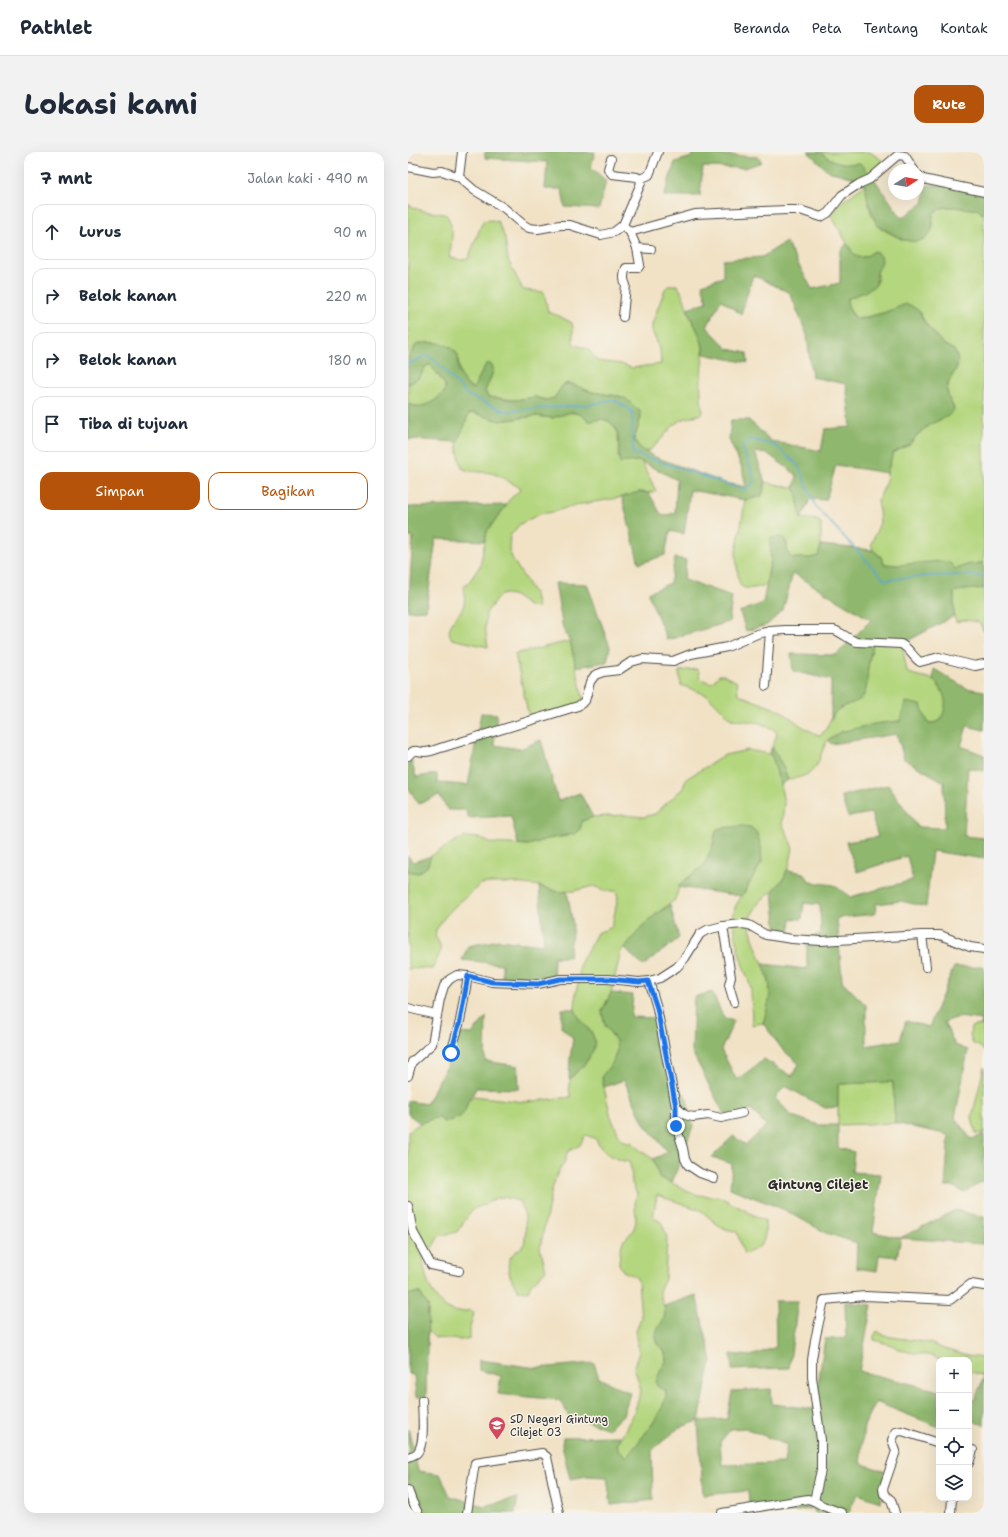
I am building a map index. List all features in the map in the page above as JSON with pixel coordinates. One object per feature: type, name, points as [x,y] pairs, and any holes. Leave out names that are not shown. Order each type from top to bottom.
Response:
[{"type":"street","points":[[459,177],[462,152]]},
{"type":"street","points":[[611,159],[608,169],[612,174],[637,177],[640,179],[649,175],[658,152]]},
{"type":"street","points":[[888,164],[901,154],[905,156],[910,164]]},
{"type":"street","points":[[630,232],[701,214],[800,210],[822,217],[828,213],[842,195],[870,179],[888,164]]},
{"type":"street","points":[[408,167],[433,172],[442,171],[459,177],[474,190],[504,208],[529,228],[570,225],[601,235],[614,232],[623,225],[641,183],[640,179]]},
{"type":"street","points":[[924,179],[984,192]]},
{"type":"street","points":[[623,225],[630,232],[637,248],[639,266],[626,268],[624,281],[626,285],[623,317]]},
{"type":"street","points":[[637,248],[651,249]]},
{"type":"street","points":[[408,756],[416,750],[425,752],[444,747],[578,706],[585,701],[590,682],[595,675],[603,672],[619,670],[631,662],[650,658],[668,661],[673,660],[691,654],[727,647],[757,634],[785,630],[834,630],[857,642],[901,644],[906,646],[920,662],[939,657],[975,666],[984,664]]},
{"type":"street","points":[[766,686],[770,632]]},
{"type":"street","points":[[408,1076],[412,1062],[432,1044],[436,1015],[442,992],[450,979],[457,975],[492,982],[538,984],[560,979],[608,979],[639,982],[648,981],[660,978],[677,967],[685,958],[700,934],[707,930],[723,926],[742,924],[749,925],[766,935],[805,940],[922,935],[940,936],[984,949]]},
{"type":"street","points":[[723,926],[731,977],[729,985],[734,1002]]},
{"type":"street","points":[[922,935],[926,967]]},
{"type":"street","points":[[451,1053],[460,1021],[468,976]]},
{"type":"street","points":[[648,981],[657,1008],[676,1107],[676,1126],[688,1165],[700,1173],[714,1178]]},
{"type":"street","points":[[408,1008],[436,1015]]},
{"type":"street","points":[[676,1107],[685,1115],[693,1117],[708,1115],[721,1118],[742,1113]]},
{"type":"street","points":[[408,1206],[413,1232],[431,1265],[459,1271]]},
{"type":"street","points":[[814,1500],[821,1470],[821,1440],[812,1377],[812,1360],[824,1300],[865,1296],[950,1300],[971,1284],[984,1286]]},
{"type":"street","points":[[408,1457],[418,1452],[422,1439],[422,1400]]},
{"type":"street","points":[[895,1513],[891,1500],[884,1494],[883,1489],[896,1451],[892,1440],[896,1432],[902,1431],[936,1442]]},
{"type":"street","points":[[467,1513],[475,1463],[542,1453],[547,1457],[559,1513]]},
{"type":"street","points":[[408,1490],[418,1513]]},
{"type":"street","points":[[722,1513],[808,1500],[814,1500],[823,1506],[842,1513]]},
{"type":"street","points":[[951,1513],[952,1501]]},
{"type":"green space","points":[[485,152],[595,152],[591,167],[606,181],[599,209],[565,207],[562,189],[545,189],[547,162],[485,158]]},
{"type":"green space","points":[[692,152],[710,152],[710,154],[758,157],[762,162],[745,168],[703,167],[700,196],[664,196],[675,162],[692,157]]},
{"type":"green space","points":[[808,152],[821,152],[829,159],[834,161],[849,164],[860,163],[872,176],[902,218],[923,203],[927,185],[961,185],[984,194],[984,215],[977,209],[954,207],[943,208],[933,214],[932,230],[926,238],[917,242],[903,240],[877,225],[868,202],[865,185],[851,177],[828,171]]},
{"type":"green space","points":[[821,152],[870,152],[886,163],[872,176],[860,163],[849,164],[834,161],[829,159]]},
{"type":"green space","points":[[865,185],[871,214],[877,224],[883,230],[903,240],[932,230],[933,214],[943,208],[954,207],[977,209],[984,215],[984,563],[970,564],[956,569],[948,562],[897,565],[884,564],[881,557],[873,550],[871,544],[880,523],[878,500],[885,485],[889,464],[893,453],[910,444],[918,434],[929,425],[948,416],[954,408],[948,396],[948,387],[949,382],[958,366],[954,350],[938,339],[919,311],[883,313],[857,319],[848,308],[846,299],[864,292],[877,283],[877,272],[882,261],[869,255],[858,258],[854,256],[831,215],[843,201]]},
{"type":"green space","points":[[408,204],[417,209],[447,215],[452,231],[449,257],[460,260],[468,259],[483,221],[492,220],[498,222],[505,238],[508,260],[523,290],[544,292],[548,312],[572,323],[573,344],[588,349],[597,361],[621,364],[632,368],[661,364],[660,349],[652,331],[652,324],[665,289],[669,285],[677,285],[685,300],[690,317],[702,342],[703,356],[701,400],[703,413],[683,419],[676,423],[658,443],[646,452],[641,449],[634,440],[641,417],[624,397],[591,392],[567,383],[563,385],[552,399],[546,400],[535,397],[515,400],[488,397],[485,391],[493,372],[473,389],[465,383],[461,376],[458,357],[444,345],[429,343],[416,345],[408,359]]},
{"type":"green space","points":[[786,242],[812,289],[840,283],[840,252],[847,243],[852,252],[858,257],[864,257],[874,251],[881,256],[882,261],[877,272],[876,285],[847,299],[851,313],[857,319],[861,319],[883,313],[906,304],[910,305],[919,311],[924,322],[944,345],[954,350],[958,361],[947,389],[954,410],[948,416],[929,425],[918,434],[910,444],[893,453],[887,473],[836,465],[826,500],[810,499],[801,519],[796,491],[794,488],[797,475],[768,454],[755,452],[765,482],[762,496],[745,500],[690,490],[684,534],[670,531],[665,555],[639,564],[622,497],[639,492],[649,493],[662,516],[675,513],[677,480],[642,462],[637,461],[620,463],[617,432],[611,422],[602,419],[589,421],[580,414],[572,412],[552,418],[535,416],[500,421],[470,413],[467,417],[458,442],[408,439],[408,404],[421,406],[428,404],[439,397],[445,389],[443,382],[431,365],[425,367],[420,377],[408,385],[408,359],[416,345],[433,342],[445,345],[454,350],[458,356],[462,379],[473,389],[486,364],[493,366],[493,372],[485,391],[488,397],[515,400],[535,397],[546,400],[555,397],[563,385],[572,384],[591,392],[624,397],[640,411],[641,417],[634,440],[641,449],[655,457],[725,483],[746,487],[742,468],[729,440],[731,420],[749,420],[771,441],[821,451],[825,429],[851,427],[846,384],[812,377],[807,335],[790,293],[753,275],[741,314],[721,300],[707,327],[728,349],[747,353],[748,363],[704,354],[700,336],[687,308],[707,302],[702,284],[723,277],[723,260],[762,257]]},
{"type":"green space","points":[[431,365],[443,382],[445,391],[429,404],[417,406],[408,404],[408,385],[420,377],[425,367]]},
{"type":"green space","points":[[567,412],[580,414],[589,421],[602,419],[610,422],[614,426],[618,436],[618,457],[642,462],[656,491],[649,493],[639,492],[624,497],[576,505],[553,512],[540,514],[520,524],[510,536],[509,550],[513,560],[535,595],[538,608],[530,607],[513,595],[504,594],[499,596],[486,613],[485,628],[488,647],[452,639],[449,630],[450,626],[464,605],[463,587],[469,582],[480,566],[487,531],[510,499],[521,489],[520,487],[497,475],[470,471],[462,468],[458,453],[458,441],[467,417],[470,413],[474,413],[500,421],[535,416],[552,418]]},
{"type":"green space","points":[[765,482],[794,488],[796,491],[801,518],[817,520],[821,523],[821,543],[819,556],[810,558],[791,558],[788,553],[787,542],[770,541],[771,559],[766,585],[746,588],[740,584],[737,570],[736,552],[745,500],[762,496]]},
{"type":"green space","points":[[507,505],[487,531],[485,541],[436,539],[426,610],[408,611],[413,537],[408,537],[408,507]]},
{"type":"green space","points":[[771,538],[785,538],[788,553],[791,558],[810,558],[818,556],[821,545],[873,550],[881,557],[884,564],[897,565],[941,561],[949,562],[956,569],[970,564],[984,563],[984,588],[956,591],[954,593],[954,616],[902,644],[873,642],[864,695],[861,699],[839,709],[831,719],[831,680],[793,671],[791,654],[836,655],[871,620],[793,573],[783,610],[767,625],[746,631],[740,612],[763,603],[771,559],[770,541]]},
{"type":"green space","points":[[675,558],[686,560],[684,580],[732,596],[729,622],[667,640],[648,593],[670,583]]},
{"type":"green space","points":[[555,583],[587,584],[610,647],[607,662],[576,667],[570,641],[563,629]]},
{"type":"green space","points":[[984,588],[984,632],[979,622],[965,620],[956,622],[954,616],[954,593],[956,591]]},
{"type":"green space","points":[[570,641],[583,698],[579,705],[529,717],[515,654]]},
{"type":"green space","points":[[873,642],[902,644],[907,672],[934,680],[939,685],[945,696],[946,702],[945,710],[940,721],[929,723],[925,717],[921,705],[900,721],[874,724],[828,740],[818,763],[812,771],[806,775],[788,780],[772,747],[777,734],[775,730],[760,723],[731,719],[707,695],[681,685],[679,671],[697,669],[700,679],[712,683],[719,675],[724,675],[737,682],[738,693],[742,696],[781,711],[803,727],[818,735],[822,734],[826,729],[834,713],[839,707],[857,701],[866,689],[868,666]]},
{"type":"green space","points":[[934,669],[966,688],[984,691],[984,730],[967,726],[961,746],[984,755],[984,771],[968,768],[964,836],[984,838],[984,859],[932,851],[926,907],[901,901],[876,904],[875,914],[837,918],[842,981],[866,1005],[866,1046],[900,1040],[906,1021],[929,1027],[954,967],[984,967],[984,1026],[981,1025],[982,1020],[959,1017],[944,1022],[955,1045],[968,1050],[955,1118],[971,1139],[984,1135],[984,1180],[964,1193],[953,1186],[945,1186],[949,1135],[895,1123],[893,1082],[838,1084],[838,1107],[825,1108],[785,1086],[775,1098],[792,1116],[819,1125],[838,1125],[838,1148],[854,1152],[852,1172],[881,1174],[873,1232],[900,1238],[956,1210],[984,1217],[984,1244],[901,1238],[897,1257],[879,1255],[877,1271],[856,1268],[857,1243],[826,1233],[785,1210],[730,1188],[732,1164],[712,1157],[733,1136],[746,1145],[766,1126],[751,1109],[738,1120],[723,1112],[692,1052],[694,997],[712,992],[724,1018],[734,1021],[721,1050],[737,1080],[764,1059],[792,1076],[799,1064],[782,1049],[763,1023],[768,1007],[770,987],[763,964],[807,969],[807,937],[821,934],[820,905],[804,903],[802,919],[791,919],[789,936],[777,935],[773,891],[784,878],[787,870],[804,873],[810,882],[834,885],[850,897],[913,880],[907,856],[857,872],[846,842],[878,837],[871,813],[848,817],[841,796],[888,785],[918,827],[945,828],[944,782],[904,759],[897,734],[831,744],[828,740],[840,732],[874,724],[900,721],[906,702],[921,705],[925,717],[929,723],[940,721],[945,709],[945,699],[941,689],[933,679]]},
{"type":"green space","points":[[481,713],[497,714],[494,745],[520,749],[541,740],[558,801],[580,793],[593,817],[582,821],[580,829],[574,834],[547,839],[528,845],[518,844],[511,816],[468,818],[466,810],[448,810],[439,795],[419,804],[408,787],[408,762],[411,760],[416,777],[437,774],[437,783],[468,785]]},
{"type":"green space","points":[[772,747],[788,780],[780,785],[772,756],[769,754]]},
{"type":"green space","points":[[748,750],[769,754],[772,756],[778,773],[784,803],[782,823],[793,848],[790,863],[784,878],[773,891],[760,901],[749,919],[750,929],[770,983],[770,1005],[763,1023],[752,1025],[751,988],[739,954],[733,919],[735,907],[762,862],[716,830],[713,845],[704,865],[680,884],[675,900],[647,922],[621,951],[611,993],[602,1011],[605,1025],[616,1041],[617,1050],[613,1062],[602,1079],[611,1117],[621,1140],[633,1143],[641,1151],[653,1159],[659,1177],[697,1195],[720,1197],[765,1221],[765,1234],[762,1243],[756,1249],[744,1254],[737,1232],[722,1228],[700,1210],[657,1195],[653,1217],[662,1223],[667,1238],[665,1279],[659,1291],[666,1313],[664,1320],[657,1330],[657,1342],[665,1353],[666,1362],[661,1370],[657,1386],[666,1391],[665,1399],[657,1416],[645,1435],[627,1457],[619,1451],[617,1445],[634,1413],[641,1391],[634,1366],[639,1353],[636,1331],[641,1318],[638,1281],[636,1277],[623,1271],[619,1264],[620,1251],[623,1241],[633,1231],[636,1222],[635,1203],[637,1194],[632,1183],[629,1162],[609,1155],[601,1148],[596,1139],[586,1135],[580,1145],[567,1152],[565,1161],[557,1174],[552,1189],[540,1248],[546,1270],[531,1284],[528,1291],[519,1291],[513,1283],[508,1268],[510,1258],[523,1246],[525,1241],[525,1216],[519,1201],[503,1197],[496,1198],[471,1211],[457,1232],[439,1236],[432,1248],[423,1254],[423,1262],[427,1280],[430,1288],[440,1302],[446,1307],[456,1312],[470,1310],[474,1313],[470,1328],[470,1338],[461,1340],[435,1338],[427,1330],[428,1306],[420,1293],[418,1292],[408,1295],[408,1132],[430,1118],[439,1117],[443,1122],[464,1112],[468,1101],[473,1096],[525,1102],[571,1097],[569,1084],[571,1079],[589,1058],[592,1046],[592,1033],[575,1011],[580,964],[597,933],[612,926],[618,897],[616,891],[606,891],[593,886],[574,891],[559,892],[539,886],[516,883],[481,884],[454,907],[436,930],[435,936],[440,945],[440,952],[432,969],[408,969],[408,871],[418,873],[427,867],[431,856],[457,840],[466,837],[480,838],[490,843],[528,845],[547,839],[567,836],[580,829],[582,821],[593,817],[625,815],[643,817],[655,814],[683,788],[686,779],[725,755]]},
{"type":"green space","points":[[742,826],[751,827],[757,833],[761,847],[762,862],[742,896],[678,887],[704,865],[713,845],[716,830],[720,828]]},
{"type":"green space","points":[[408,856],[413,862],[431,856],[427,867],[418,873],[408,871]]},
{"type":"green space","points":[[539,886],[559,892],[567,891],[573,925],[569,957],[554,957],[553,982],[502,979],[502,964],[462,960],[468,946],[499,940],[544,945]]},
{"type":"green space","points":[[670,905],[679,938],[643,966],[624,948],[651,919]]},
{"type":"green space","points":[[611,993],[633,995],[631,1017],[658,1018],[672,1082],[686,1096],[693,1126],[672,1183],[659,1177],[653,1159],[668,1152],[644,1124],[624,1080],[604,1087],[602,1076],[613,1062],[617,1050],[616,1041],[605,1025],[602,1011]]},
{"type":"green space","points":[[562,1009],[575,1009],[589,1030],[595,1043],[590,1057],[569,1080],[573,1038],[561,1027]]},
{"type":"green space","points":[[486,1017],[485,1061],[518,1066],[519,1089],[476,1088],[467,1102],[465,1111],[458,1118],[443,1122],[439,1117],[420,1123],[408,1114],[408,1101],[426,1104],[451,1058],[457,1033],[472,1034]]},
{"type":"green space","points":[[981,1025],[984,1026],[984,1051],[979,1046],[973,1044],[970,1035],[971,1027]]},
{"type":"green space","points":[[984,1067],[984,1133],[976,1134],[972,1117]]},
{"type":"green space","points":[[893,1082],[895,1123],[838,1125],[838,1084]]},
{"type":"green space","points":[[418,1292],[428,1306],[426,1397],[416,1397],[414,1375],[408,1374],[408,1295]]},
{"type":"green space","points":[[696,1295],[712,1361],[699,1421],[727,1419],[732,1391],[771,1389],[772,1404],[814,1409],[825,1339],[846,1338],[845,1302],[872,1305],[859,1371],[936,1390],[936,1426],[876,1402],[864,1426],[860,1463],[886,1472],[880,1502],[858,1494],[848,1513],[815,1513],[813,1508],[785,1513],[750,1513],[748,1491],[703,1495],[698,1421],[679,1428],[652,1450],[653,1500],[611,1505],[607,1477],[587,1476],[570,1479],[562,1445],[563,1437],[622,1436],[617,1445],[619,1451],[627,1457],[657,1416],[665,1399],[666,1391],[657,1386],[656,1382],[661,1369],[666,1362],[664,1351],[658,1343],[656,1336],[665,1312],[664,1306]],"holes":[[[745,1428],[787,1445],[784,1463],[722,1465],[720,1442],[731,1429]]]},
{"type":"green space","points":[[775,1301],[798,1301],[789,1368],[732,1370],[731,1354],[751,1356],[776,1347]]},
{"type":"green space","points":[[877,1331],[885,1336],[930,1343],[967,1356],[984,1358],[984,1376],[972,1372],[972,1357],[936,1358],[913,1353],[900,1350],[892,1345],[874,1340],[874,1336]]},
{"type":"green space","points":[[479,1360],[537,1368],[594,1363],[599,1378],[630,1393],[623,1415],[608,1429],[568,1415],[560,1400],[498,1394],[501,1376],[479,1370]]},
{"type":"green space","points":[[984,1376],[984,1425],[972,1421],[972,1400],[975,1400]]},
{"type":"green space","points":[[408,1428],[418,1471],[440,1474],[450,1496],[484,1506],[518,1498],[515,1513],[408,1513]]},
{"type":"waterway","points":[[408,364],[427,355],[438,363],[467,395],[505,411],[587,405],[614,400],[632,411],[633,453],[745,490],[755,481],[742,446],[751,439],[776,446],[798,465],[816,507],[885,580],[934,576],[984,576]]},
{"type":"place","name":"SD Negeri Gintung Cilejet 03","points":[[497,1440]]},
{"type":"district","name":"Gintung Cilejet","points":[[818,1184]]},
{"type":"route","points":[[451,1053],[460,1021],[468,976],[492,982],[538,984],[560,979],[608,979],[639,982],[648,981],[657,1008],[676,1107],[676,1126]]}]
